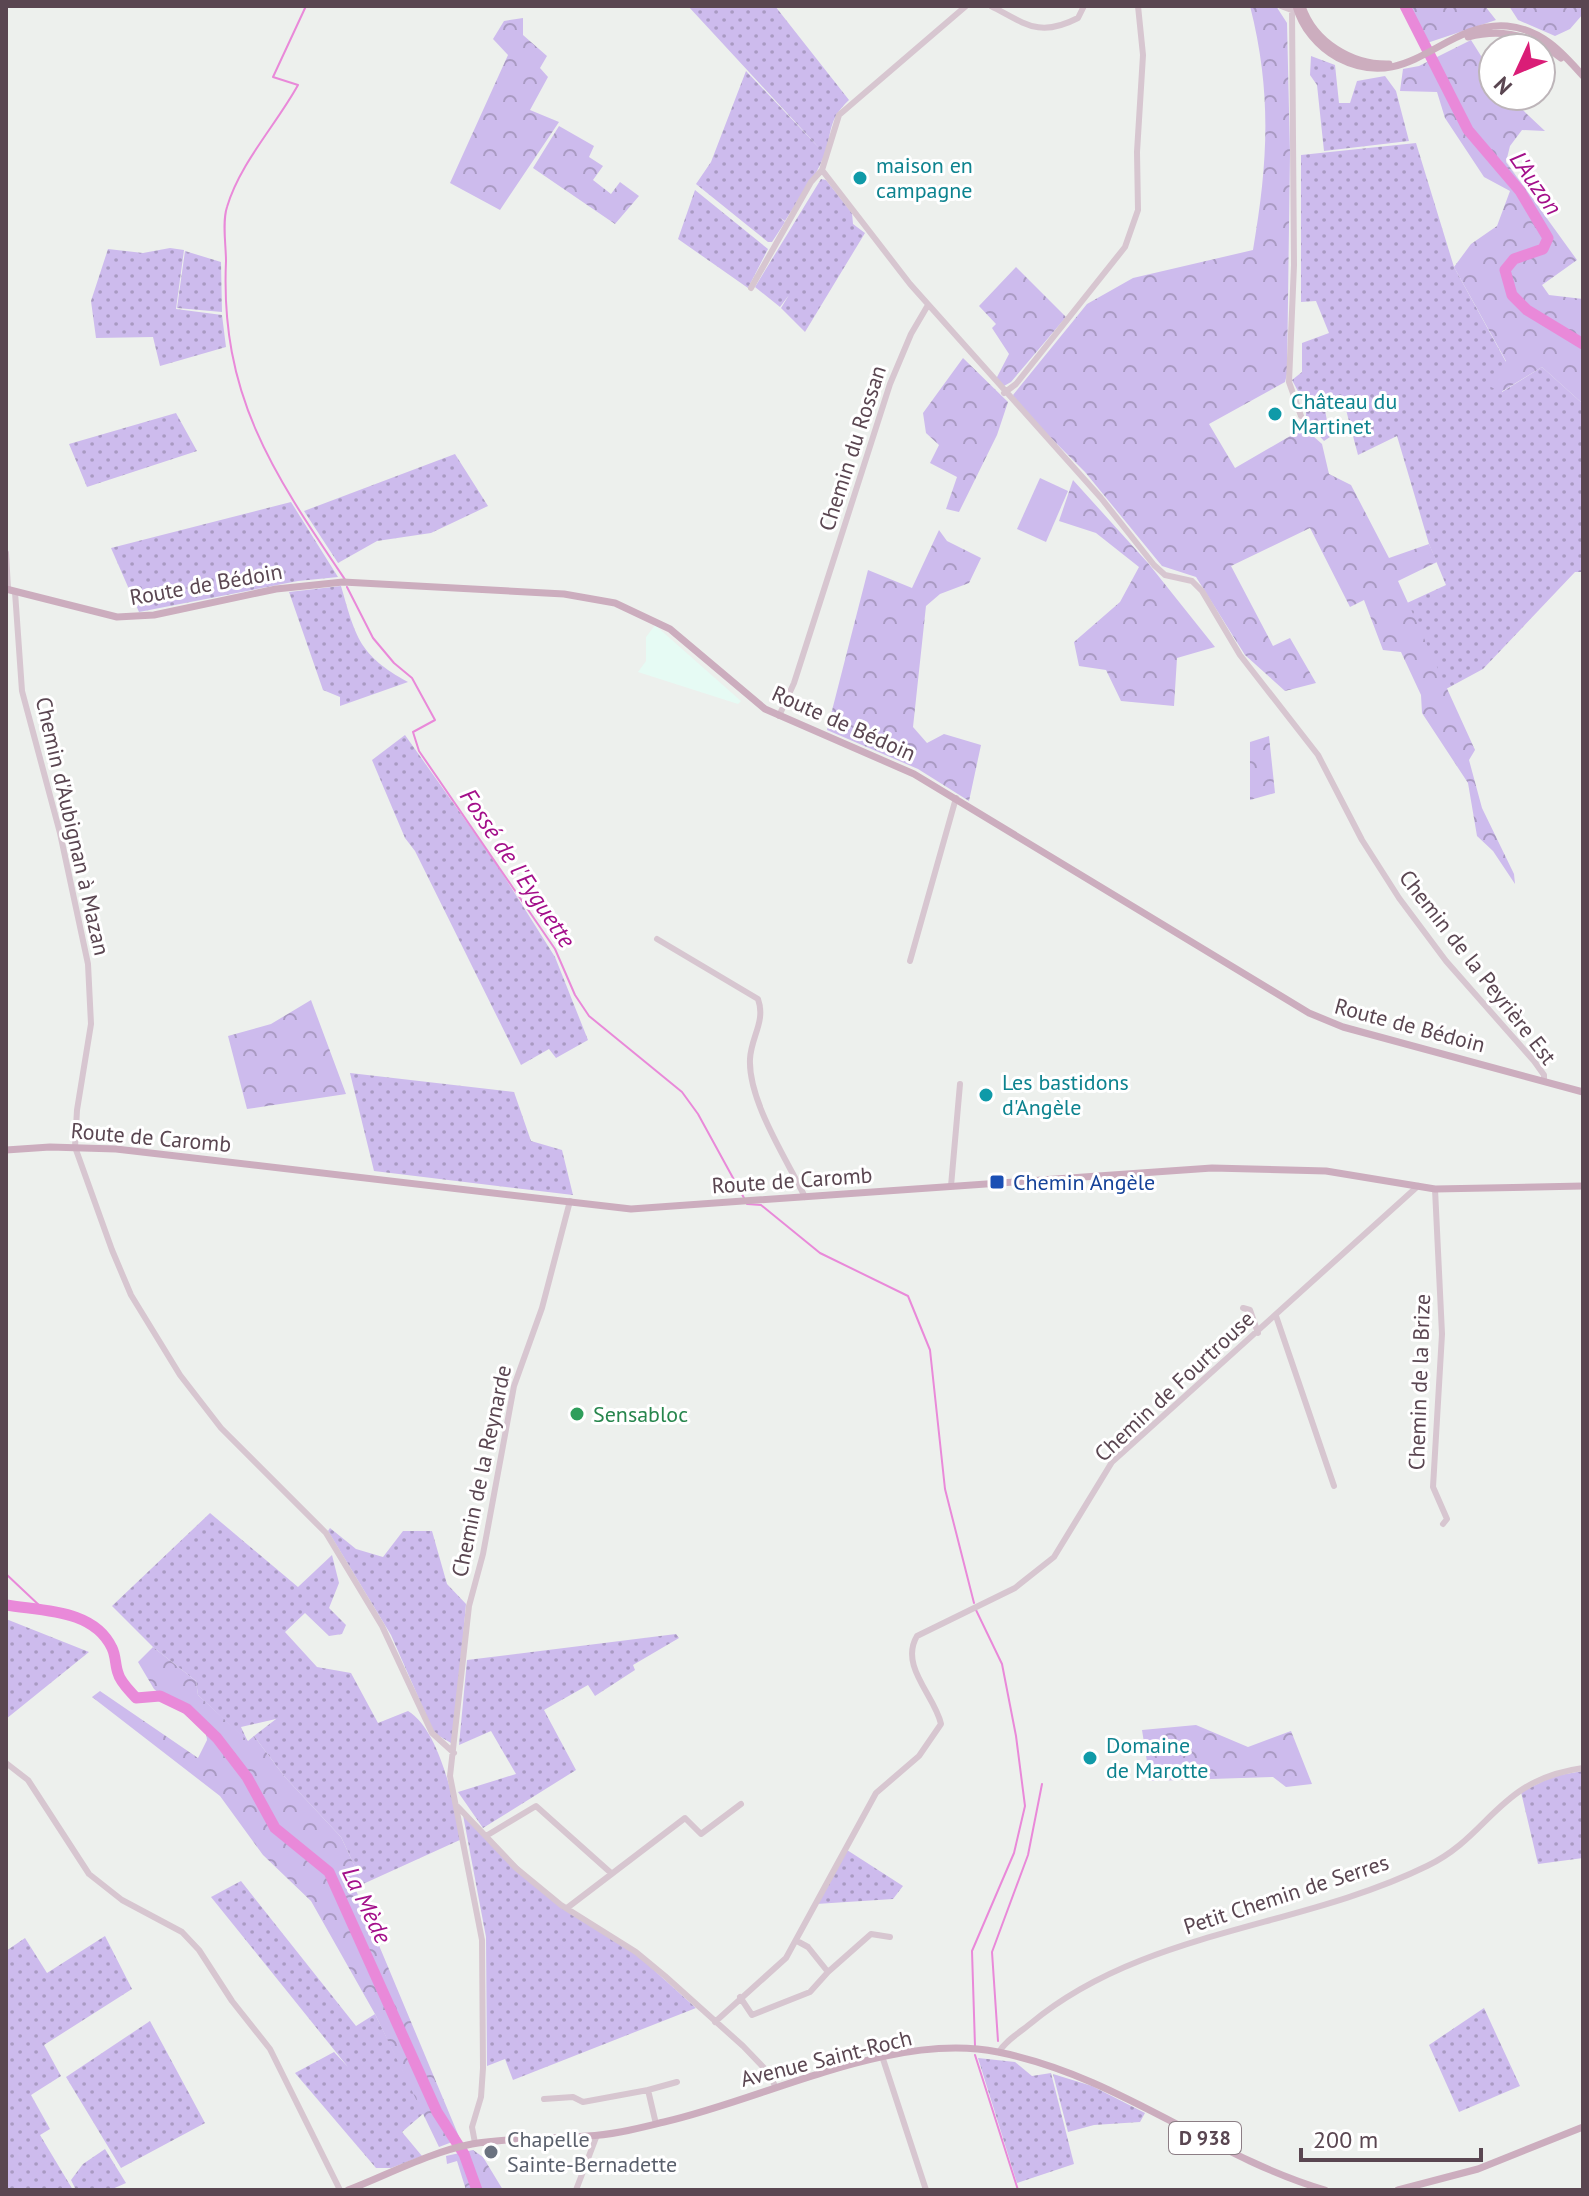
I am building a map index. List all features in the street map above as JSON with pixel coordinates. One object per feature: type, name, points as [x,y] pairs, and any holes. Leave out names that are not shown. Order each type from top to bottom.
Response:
[{"type":"main road","points":[[1297,9],[1336,49],[1376,63],[1407,63]]},
{"type":"main road","points":[[1297,9],[1318,42],[1343,60],[1375,69],[1407,63],[1476,30],[1517,28],[1547,40],[1582,75]]},
{"type":"main road","name":"Route de Bédoin","points":[[9,590],[117,617],[154,615],[276,589],[331,582],[585,596],[615,603],[653,619],[753,702],[779,716],[882,757],[956,798],[1320,1019],[1583,1092]]},
{"type":"main road","name":"Route de Caromb","points":[[6,1150],[75,1147],[631,1209],[1238,1167],[1326,1171],[1435,1189],[1583,1186]]},
{"type":"main road","name":"Avenue Saint-Roch","points":[[348,2190],[471,2144],[597,2135],[656,2124],[775,2086],[883,2059],[936,2050],[999,2052],[1088,2078],[1250,2161],[1325,2190]]},
{"type":"main road","points":[[1398,2190],[1478,2169],[1583,2127]]},
{"type":"street","points":[[751,288],[822,170],[839,115],[966,6]]},
{"type":"street","points":[[991,6],[1036,29],[1046,29],[1078,18],[1084,6]]},
{"type":"street","points":[[822,170],[928,305],[1004,393],[1016,384],[1125,247],[1138,210],[1137,152],[1143,55],[1138,6]]},
{"type":"street","points":[[1281,6],[1297,9],[1294,265],[1289,382],[1301,416]]},
{"type":"street","name":"Chemin du Rossan","points":[[779,716],[794,683],[890,384],[911,334],[928,305]]},
{"type":"street","name":"Chemin de la Peyrière Est","points":[[1004,393],[1101,498],[1154,565],[1165,575],[1192,581],[1202,591],[1240,655],[1318,755],[1362,840],[1399,898],[1446,961],[1534,1061],[1544,1075],[1544,1081]]},
{"type":"street","name":"Chemin d'Aubignan à Mazan","points":[[6,553],[22,691],[60,833],[88,964],[91,1024],[77,1110],[75,1147],[123,1277],[164,1351],[221,1428],[326,1533],[382,1626],[432,1733],[454,1753]]},
{"type":"street","points":[[910,961],[956,798]]},
{"type":"street","points":[[657,939],[758,999],[762,1018],[750,1060],[754,1084],[771,1128],[805,1197]]},
{"type":"street","points":[[951,1186],[960,1084]]},
{"type":"street","name":"Chemin de Fourtrouse","points":[[715,2022],[781,1964],[797,1941],[827,1877],[876,1793],[919,1756],[941,1724],[938,1711],[913,1665],[911,1651],[917,1636],[1015,1588],[1054,1557],[1112,1462],[1418,1186]]},
{"type":"street","name":"Chemin de la Brize","points":[[1435,1189],[1442,1334],[1433,1487],[1447,1519],[1443,1524]]},
{"type":"street","name":"Chemin de la Reynarde","points":[[454,1753],[469,1606],[483,1554],[514,1386],[542,1308],[570,1201]]},
{"type":"street","points":[[1243,1308],[1250,1310],[1258,1333]]},
{"type":"street","points":[[1276,1316],[1334,1486]]},
{"type":"street","points":[[454,1753],[450,1780],[458,1807],[482,1940],[483,2068],[481,2097],[472,2127],[471,2144]]},
{"type":"street","points":[[6,1763],[28,1780],[89,1874],[122,1900],[182,1932],[199,1950],[226,1993],[270,2049],[340,2190]]},
{"type":"street","name":"Petit Chemin de Serres","points":[[999,2052],[1036,2019],[1109,1971],[1335,1901],[1426,1867],[1522,1788],[1544,1776],[1583,1768]]},
{"type":"street","points":[[567,1908],[685,1818],[701,1834],[741,1804]]},
{"type":"street","points":[[486,1836],[536,1806],[611,1873]]},
{"type":"street","points":[[458,1807],[516,1868],[567,1908],[636,1952],[767,2071],[775,2086]]},
{"type":"street","points":[[740,1997],[752,2015],[810,1992],[871,1934],[890,1937]]},
{"type":"street","points":[[797,1941],[808,1947],[828,1972]]},
{"type":"street","points":[[883,2059],[926,2190]]},
{"type":"street","points":[[544,2099],[573,2097],[583,2102],[677,2082]]},
{"type":"street","points":[[648,2090],[656,2124]]},
{"type":"street","points":[[576,2190],[597,2135]]},
{"type":"shaded area","points":[[655,625],[741,701],[738,704],[638,672],[646,661],[646,637]]},
{"type":"green space","points":[[688,6],[775,6],[849,100],[834,120],[824,156],[811,181],[785,221],[779,217],[785,222],[772,242],[768,242],[696,184],[711,162],[746,71],[823,152]]},
{"type":"green space","points":[[1250,6],[1276,6],[1287,23],[1290,154],[1287,374],[1285,382],[1209,424],[1235,468],[1304,428],[1322,444],[1329,474],[1351,485],[1389,558],[1429,544],[1437,562],[1398,581],[1475,750],[1469,760],[1482,808],[1514,874],[1515,884],[1493,851],[1477,836],[1468,783],[1422,713],[1421,695],[1401,652],[1383,650],[1364,600],[1350,607],[1310,528],[1231,566],[1273,646],[1290,638],[1316,683],[1285,691],[1245,655],[1196,577],[1162,566],[1085,472],[1017,404],[1013,395],[1087,304],[1133,278],[1253,250],[1262,187],[1265,98]]},
{"type":"green space","points":[[1410,6],[1485,6],[1496,20],[1427,43]]},
{"type":"green space","points":[[1509,6],[1580,6],[1583,14],[1570,29],[1557,35],[1557,32],[1546,32],[1518,20]]},
{"type":"green space","points":[[523,18],[523,35],[547,56],[540,68],[548,77],[530,110],[559,122],[500,210],[450,183],[508,55],[493,39],[504,21]]},
{"type":"green space","points":[[1471,40],[1477,50],[1477,112],[1525,112],[1545,131],[1522,130],[1510,146],[1506,162],[1577,260],[1542,285],[1549,295],[1583,299],[1583,404],[1542,367],[1501,392],[1489,386],[1506,361],[1454,267],[1471,244],[1497,226],[1510,191],[1484,177],[1445,118],[1437,92],[1400,91],[1403,69],[1419,66]]},
{"type":"green space","points":[[1311,56],[1335,65],[1339,103],[1350,103],[1357,81],[1385,76],[1396,91],[1409,141],[1324,151],[1317,85],[1310,75]]},
{"type":"green space","points":[[559,126],[594,146],[589,157],[603,166],[593,180],[611,194],[620,182],[639,196],[615,224],[533,168]]},
{"type":"green space","points":[[1416,143],[1454,267],[1506,362],[1502,392],[1542,367],[1583,404],[1583,572],[1575,572],[1483,669],[1446,689],[1407,603],[1446,585],[1429,544],[1397,436],[1358,455],[1345,406],[1325,410],[1330,437],[1324,441],[1306,421],[1306,406],[1292,380],[1302,372],[1302,343],[1329,333],[1316,301],[1301,302],[1301,155]]},
{"type":"green space","points":[[821,179],[826,180],[852,213],[853,224],[865,233],[805,332],[781,308],[789,295],[780,307],[755,287]]},
{"type":"green space","points":[[695,190],[768,249],[748,288],[678,239]]},
{"type":"green space","points":[[170,248],[184,250],[176,309],[222,315],[226,347],[160,366],[153,337],[96,338],[91,301],[108,249],[143,253]]},
{"type":"green space","points":[[185,251],[221,262],[222,312],[177,308]]},
{"type":"green space","points":[[1016,267],[1066,317],[1011,382],[1004,386],[996,379],[1009,354],[992,328],[996,324],[979,306]]},
{"type":"green space","points":[[963,358],[1008,402],[997,435],[959,512],[946,509],[957,477],[930,463],[939,445],[926,433],[923,413]]},
{"type":"green space","points":[[176,413],[197,451],[87,487],[69,444]]},
{"type":"green space","points":[[455,454],[488,506],[431,533],[377,541],[338,563],[304,511]]},
{"type":"green space","points":[[1040,478],[1068,491],[1046,542],[1017,529]]},
{"type":"green space","points":[[1073,480],[1148,563],[1215,647],[1177,658],[1174,706],[1121,701],[1106,670],[1079,666],[1074,642],[1120,602],[1139,567],[1096,533],[1059,521]]},
{"type":"green space","points":[[291,502],[338,577],[298,581],[139,612],[111,548]]},
{"type":"green space","points":[[939,530],[947,541],[981,558],[969,583],[940,594],[926,606],[913,727],[927,743],[944,734],[981,745],[969,801],[918,769],[827,730],[868,570],[912,588]]},
{"type":"green space","points":[[341,586],[362,643],[379,663],[408,682],[340,706],[340,697],[323,690],[289,592]]},
{"type":"green space","points":[[405,735],[495,862],[555,957],[588,1040],[556,1058],[549,1049],[521,1065],[415,851],[405,838],[372,760]]},
{"type":"green space","points":[[1269,736],[1275,793],[1250,800],[1250,742]]},
{"type":"green space","points":[[311,1000],[346,1094],[247,1109],[228,1036],[271,1024]]},
{"type":"green space","points":[[350,1073],[514,1092],[531,1141],[562,1150],[573,1195],[374,1171]]},
{"type":"green space","points":[[210,1513],[298,1587],[332,1555],[339,1583],[329,1608],[346,1625],[342,1634],[329,1636],[305,1613],[285,1632],[317,1667],[351,1673],[378,1723],[408,1711],[419,1720],[429,1734],[444,1769],[462,1839],[363,1884],[341,1837],[284,1776],[254,1736],[276,1719],[241,1727],[248,1742],[198,1695],[196,1681],[153,1647],[112,1606]]},
{"type":"green space","points":[[330,1528],[356,1549],[383,1557],[403,1531],[432,1531],[447,1584],[466,1604],[454,1740],[451,1743],[434,1733],[391,1635],[328,1531]]},
{"type":"green space","points":[[6,1619],[89,1652],[6,1719]]},
{"type":"green space","points":[[676,1634],[679,1638],[633,1665],[635,1670],[595,1696],[588,1685],[544,1710],[576,1770],[483,1828],[458,1792],[516,1774],[491,1731],[459,1745],[467,1660]]},
{"type":"green space","points":[[153,1647],[196,1681],[198,1695],[248,1741],[254,1736],[284,1776],[341,1837],[363,1884],[355,1888],[460,2139],[439,2147],[375,2014],[311,1901],[263,1855],[220,1796],[92,1697],[100,1691],[198,1758],[207,1740],[206,1732],[154,1689],[138,1662]]},
{"type":"green space","points":[[1196,1725],[1248,1747],[1291,1731],[1312,1784],[1286,1787],[1273,1777],[1150,1781],[1142,1730]]},
{"type":"green space","points":[[1583,1771],[1583,1858],[1538,1864],[1521,1792],[1554,1776]]},
{"type":"green space","points":[[463,1815],[563,1908],[635,1953],[696,2008],[513,2080],[505,2059],[487,2066],[486,1937]]},
{"type":"green space","points":[[847,1850],[903,1886],[893,1899],[816,1904]]},
{"type":"green space","points":[[241,1881],[356,2026],[375,2014],[424,2113],[402,2132],[422,2156],[391,2168],[376,2168],[295,2073],[334,2052],[348,2067],[211,1897]]},
{"type":"green space","points":[[105,1936],[132,1989],[44,2045],[61,2076],[31,2095],[50,2129],[40,2135],[73,2190],[6,2190],[6,1951],[25,1938],[47,1973]]},
{"type":"green space","points":[[1484,2008],[1520,2086],[1459,2112],[1429,2045]]},
{"type":"green space","points":[[150,2021],[205,2123],[121,2168],[66,2077]]},
{"type":"green space","points":[[978,2058],[1015,2062],[1032,2076],[1051,2073],[1074,2164],[1017,2183]]},
{"type":"green space","points":[[1053,2074],[1092,2086],[1145,2113],[1140,2122],[1094,2125],[1068,2132]]},
{"type":"green space","points":[[105,2149],[126,2183],[110,2190],[76,2190],[71,2180],[83,2164]]},
{"type":"green space","points":[[473,2150],[483,2157],[503,2190],[466,2190],[457,2161],[447,2164],[446,2156]]},
{"type":"waterway","name":"Fossé de l'Eyguette","points":[[306,6],[273,77],[298,85],[240,175],[227,207],[224,226],[226,309],[232,353],[256,431],[274,468],[346,581]]},
{"type":"waterway","name":"L'Auzon","points":[[1405,6],[1468,130],[1520,191],[1548,238],[1543,249],[1514,259],[1505,270],[1512,295],[1527,310],[1583,344]]},
{"type":"waterway","name":"Fossé de l'Eyguette","points":[[347,587],[373,638],[394,663],[412,678],[435,720],[413,732],[419,751],[555,949],[575,995],[589,1016],[682,1092],[698,1114],[744,1198]]},
{"type":"waterway","name":"Fossé de l'Eyguette","points":[[747,1204],[761,1205],[820,1253],[908,1296],[930,1350],[945,1489],[974,1603]]},
{"type":"waterway","points":[[6,1574],[41,1607]]},
{"type":"waterway","name":"La Mède","points":[[6,1605],[66,1614],[93,1626],[104,1635],[112,1648],[119,1676],[136,1698],[160,1696],[187,1709],[217,1738],[247,1777],[275,1828],[329,1872],[437,2112],[464,2154],[477,2190]]},
{"type":"waterway","name":"Fossé de l'Eyguette","points":[[975,2046],[972,1951],[1014,1853],[1025,1806],[1002,1664],[976,1610]]},
{"type":"waterway","points":[[998,2041],[992,1952],[1028,1855],[1042,1784]]},
{"type":"waterway","name":"Fossé de l'Eyguette","points":[[975,2055],[1018,2190]]},
{"type":"place","name":"maison en campagne","points":[[860,178]]},
{"type":"place","name":"Château du Martinet","points":[[1275,414]]},
{"type":"place","name":"Les bastidons d'Angèle","points":[[986,1095]]},
{"type":"place","name":"Chemin Angèle","points":[[997,1182]]},
{"type":"place","name":"Sensabloc","points":[[577,1414]]},
{"type":"place","name":"Domaine de Marotte","points":[[1090,1758]]},
{"type":"place","name":"Chapelle Sainte-Bernadette","points":[[491,2152]]}]
